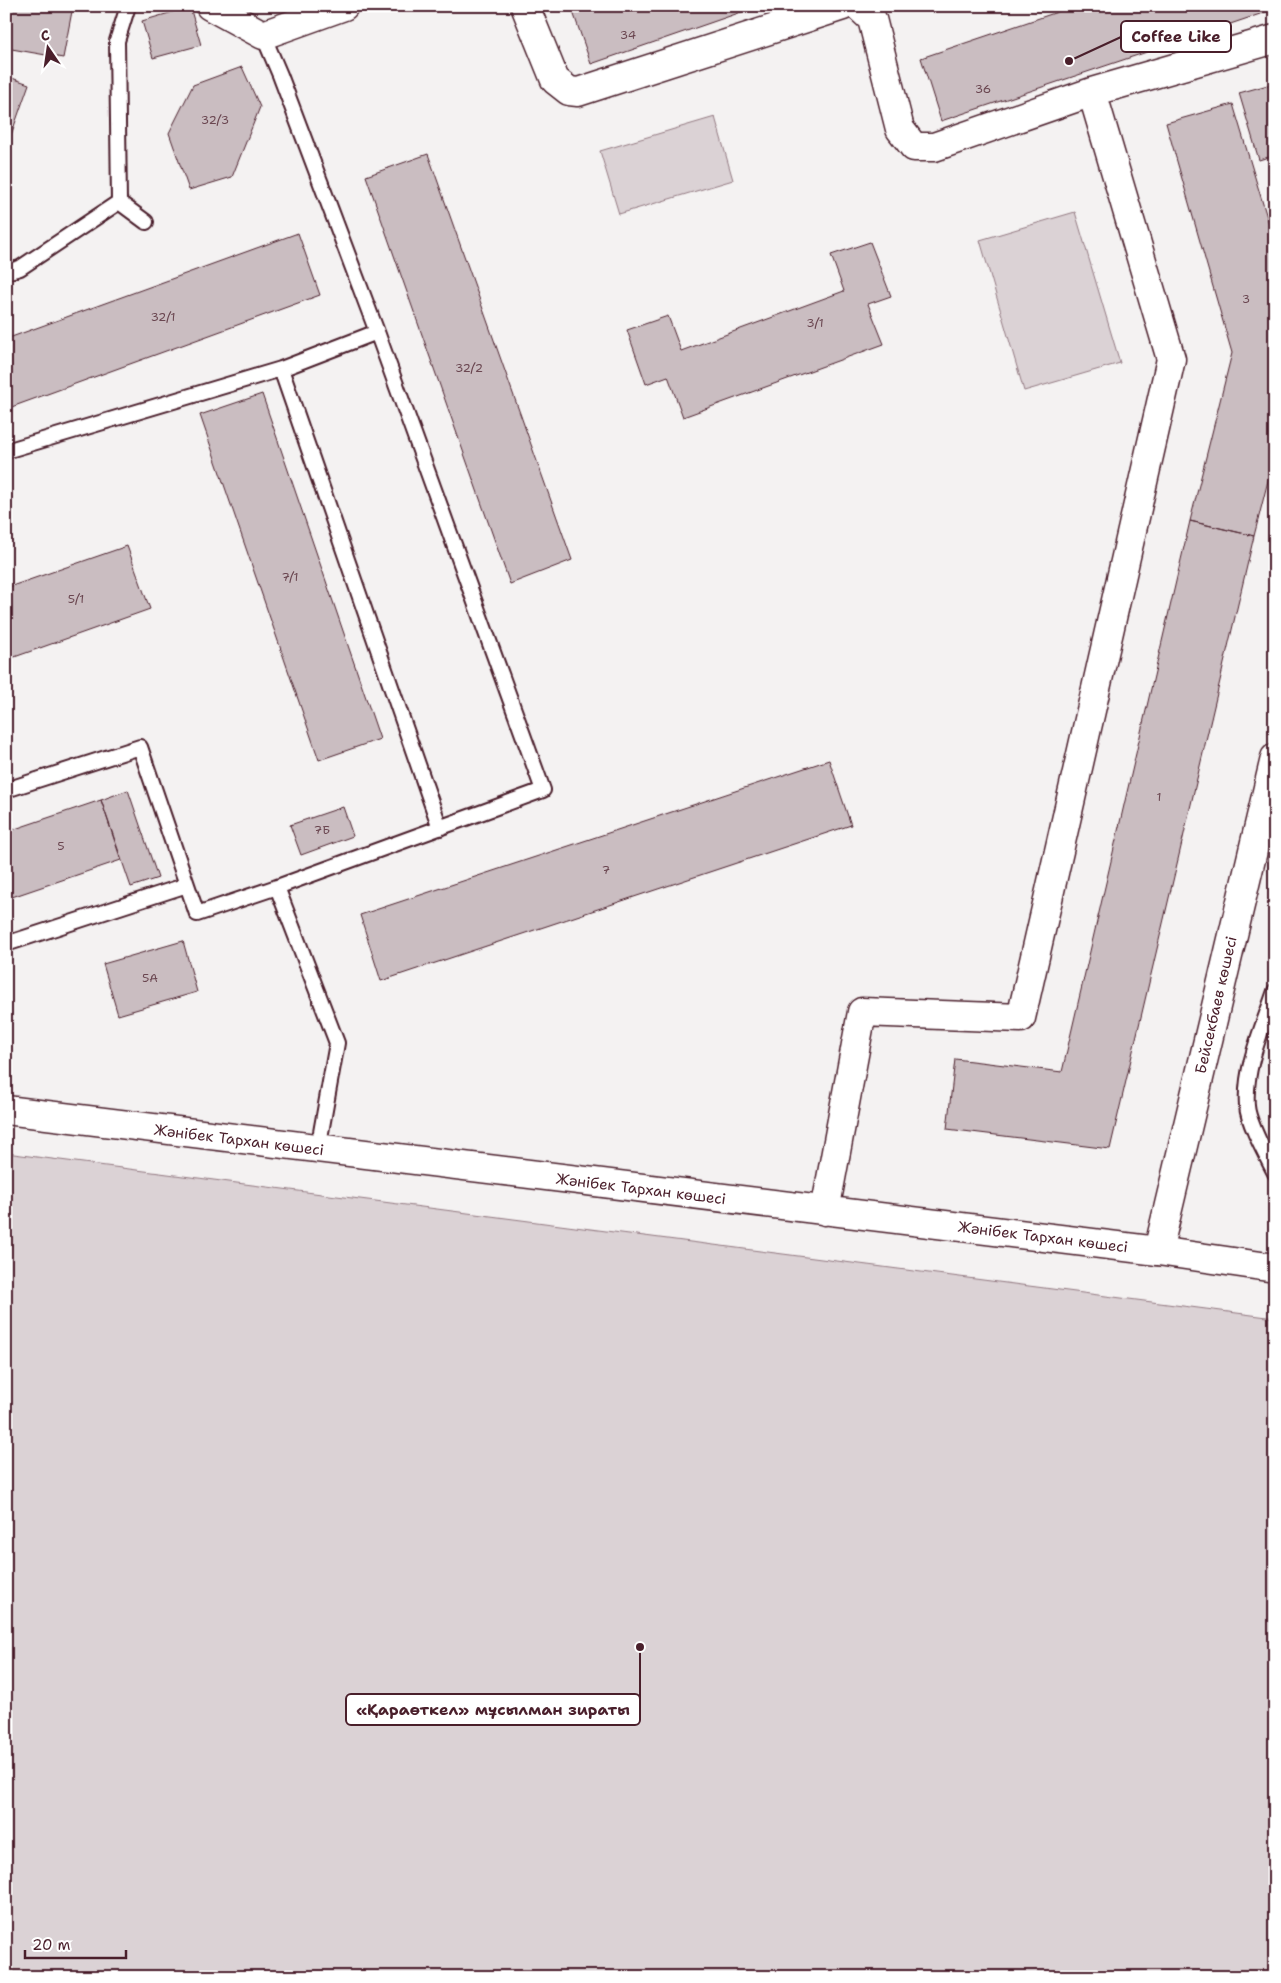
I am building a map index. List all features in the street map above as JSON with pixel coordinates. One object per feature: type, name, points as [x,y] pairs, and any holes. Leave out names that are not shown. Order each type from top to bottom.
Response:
[{"type":"street","points":[[210,6],[263,35],[344,6]]},
{"type":"street","points":[[525,6],[555,80],[569,91],[578,92],[843,6]]},
{"type":"street","points":[[858,6],[872,19],[900,129],[914,147],[934,147],[1092,92],[1275,39]]},
{"type":"street","points":[[825,1211],[862,1012],[1021,1018],[1171,360],[1092,92]]},
{"type":"street","name":"Бейсекбаев көшесі","points":[[1158,1251],[1275,758]]},
{"type":"street","name":"Жәнібек Тархан көшесі","points":[[6,1110],[318,1150],[1158,1251],[1275,1268]]},
{"type":"lane","points":[[119,202],[117,41],[128,6]]},
{"type":"lane","points":[[6,790],[140,748],[197,914],[278,887],[543,790],[377,332],[280,75],[263,35]]},
{"type":"lane","points":[[119,202],[146,222]]},
{"type":"lane","points":[[6,272],[20,268],[119,202]]},
{"type":"lane","points":[[6,451],[281,369],[377,332]]},
{"type":"lane","points":[[281,369],[440,828]]},
{"type":"lane","points":[[6,944],[187,885]]},
{"type":"lane","points":[[278,887],[337,1043],[318,1150]]},
{"type":"lane","points":[[1275,991],[1249,1072],[1247,1107],[1259,1141],[1275,1173]]},
{"type":"shaded area","points":[[715,117],[733,180],[619,214],[600,151]]},
{"type":"shaded area","points":[[1075,212],[1120,363],[1024,391],[980,240]]},
{"type":"shaded area","points":[[6,1153],[1275,1318],[1275,1977],[6,1977]]},
{"type":"building","points":[[6,6],[73,6],[63,58],[6,48]]},
{"type":"building","points":[[571,6],[759,6],[591,64]]},
{"type":"building","points":[[1075,6],[1274,6],[1275,9],[941,121],[921,58]]},
{"type":"building","points":[[190,7],[201,45],[153,58],[142,21]]},
{"type":"building","points":[[242,67],[260,107],[232,177],[189,190],[169,133],[193,85]]},
{"type":"building","points":[[6,76],[29,84],[11,135],[6,134]]},
{"type":"building","points":[[1275,83],[1275,155],[1259,160],[1239,93]]},
{"type":"building","points":[[1233,104],[1275,244],[1275,453],[1254,536],[1190,521],[1232,353],[1166,123]]},
{"type":"building","points":[[428,154],[572,560],[510,584],[366,176]]},
{"type":"building","points":[[298,233],[320,295],[6,409],[6,339]]},
{"type":"building","points":[[870,242],[891,296],[868,304],[884,344],[683,417],[668,376],[646,384],[627,330],[668,316],[681,351],[844,291],[831,255]]},
{"type":"building","points":[[262,394],[380,739],[319,760],[200,415]]},
{"type":"building","points":[[1190,521],[1254,536],[1110,1149],[947,1129],[955,1059],[1062,1072]]},
{"type":"building","points":[[127,546],[150,609],[6,660],[6,588]]},
{"type":"building","points":[[829,760],[851,825],[381,981],[360,915]]},
{"type":"building","points":[[128,790],[158,878],[131,887],[101,800]]},
{"type":"building","points":[[101,800],[121,860],[6,899],[6,832]]},
{"type":"building","points":[[343,807],[353,836],[301,855],[290,825]]},
{"type":"building","points":[[183,941],[197,992],[118,1015],[103,964]]},
{"type":"place","name":"Coffee Like","points":[[1069,61]]},
{"type":"place","name":"«Қараөткел» мұсылман зираты","points":[[640,1647]]}]
